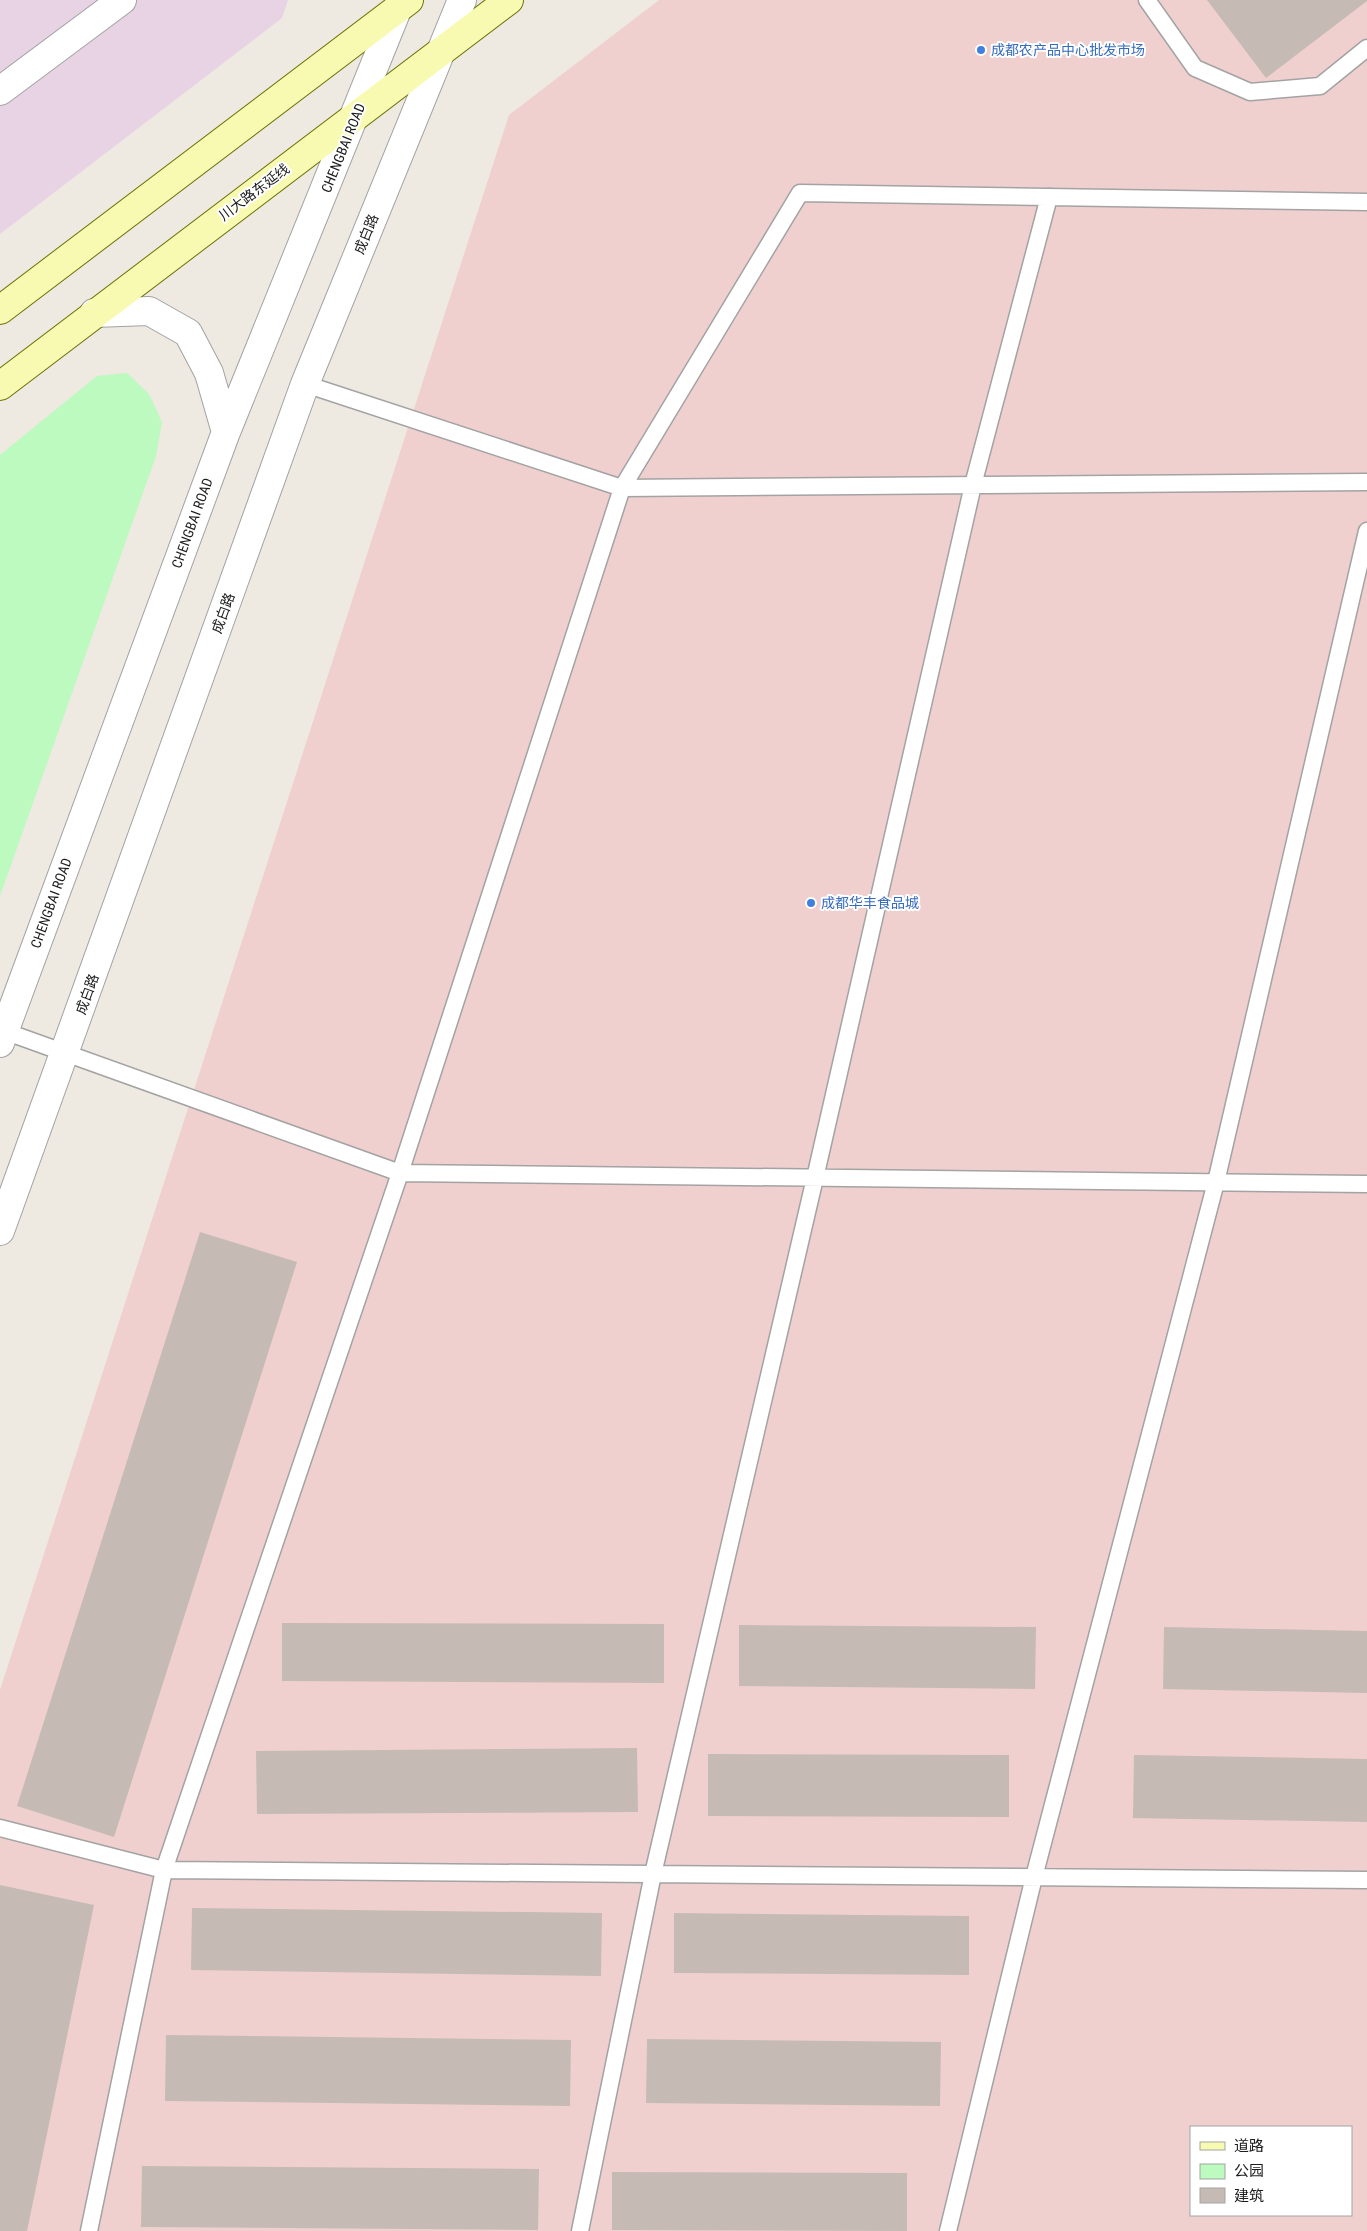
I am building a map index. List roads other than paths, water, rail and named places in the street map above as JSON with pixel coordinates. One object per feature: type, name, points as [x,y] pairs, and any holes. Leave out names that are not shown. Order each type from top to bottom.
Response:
[{"type":"main road","name":"川大路东延线","points":[[0,386],[357,113],[509,0]]},
{"type":"main road","points":[[0,310],[403,3]]},
{"type":"street","points":[[0,91],[122,0]]},
{"type":"street","name":"成白路","points":[[0,1231],[305,384],[462,0]]},
{"type":"street","name":"CHENGBAI ROAD","points":[[2,1037],[226,432],[403,3]]},
{"type":"street","points":[[94,313],[148,311],[188,334],[210,372],[226,432]]},
{"type":"lane","points":[[1147,0],[1195,68],[1250,92],[1320,86],[1367,48]]},
{"type":"lane","points":[[89,2231],[164,1870],[400,1174],[622,488],[800,193],[1367,202]]},
{"type":"lane","points":[[580,2231],[653,1874],[815,1178],[973,485],[1049,197]]},
{"type":"lane","points":[[305,384],[622,488],[1367,482]]},
{"type":"lane","points":[[948,2231],[1034,1877],[1216,1182],[1367,531]]},
{"type":"lane","points":[[2,1037],[66,1052],[400,1174],[1367,1184]]},
{"type":"lane","points":[[0,1828],[164,1870],[1367,1880]]},
{"type":"place","name":"成都农产品中心批发市场","points":[[981,50]]},
{"type":"place","name":"成都华丰食品城","points":[[811,903]]}]
